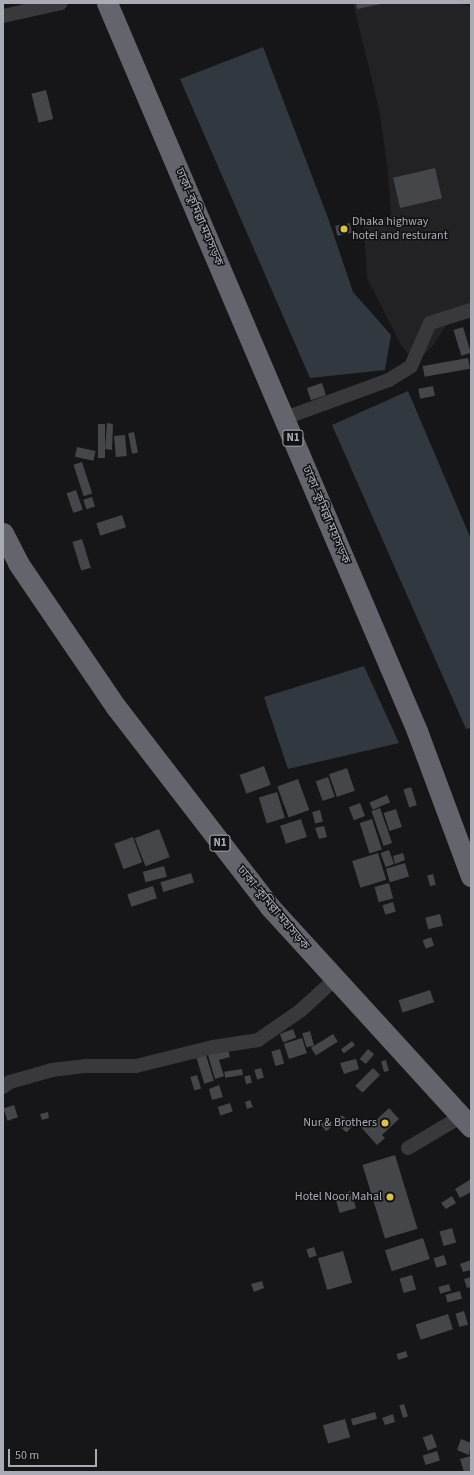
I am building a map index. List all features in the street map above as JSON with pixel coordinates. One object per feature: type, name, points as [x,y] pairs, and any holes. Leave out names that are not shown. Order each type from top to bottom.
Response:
[{"type":"highway","name":"ঢাকা–কুমিল্লা মহাসড়ক","points":[[107,3],[417,731],[471,876]]},
{"type":"highway","name":"ঢাকা–কুমিল্লা মহাসড়ক","points":[[3,533],[18,563],[116,707],[270,907],[467,1121]]},
{"type":"street","points":[[3,16],[61,3]]},
{"type":"street","points":[[285,418],[389,380],[411,366],[430,323],[471,310]]},
{"type":"street","points":[[3,1087],[10,1082],[52,1070],[86,1066],[136,1066],[213,1047],[258,1040],[300,1011],[335,979]]},
{"type":"street","points":[[408,1148],[467,1121]]},
{"type":"shaded area","points":[[353,3],[457,3],[471,7],[471,317],[448,322],[434,344],[415,364],[400,343],[367,278],[364,226],[391,215],[387,164],[379,109]]},
{"type":"shaded area","points":[[263,47],[328,218],[353,292],[391,335],[385,370],[310,378],[180,79]]},
{"type":"shaded area","points":[[408,391],[471,539],[471,728],[466,729],[332,425]]},
{"type":"shaded area","points":[[364,666],[399,743],[288,769],[264,697]]},
{"type":"building","points":[[356,3],[381,3],[381,4],[357,9]]},
{"type":"building","points":[[46,90],[53,119],[39,123],[31,94]]},
{"type":"building","points":[[435,168],[442,198],[400,208],[393,178]]},
{"type":"building","points":[[350,223],[352,233],[337,236],[335,226]]},
{"type":"building","points":[[463,327],[471,353],[461,356],[453,330]]},
{"type":"building","points":[[468,358],[470,369],[425,377],[423,366]]},
{"type":"building","points":[[322,383],[326,395],[311,400],[307,388]]},
{"type":"building","points":[[433,386],[435,396],[420,399],[418,389]]},
{"type":"building","points":[[107,423],[113,424],[112,450],[105,449]]},
{"type":"building","points":[[98,424],[105,424],[105,458],[98,458]]},
{"type":"building","points":[[134,432],[138,453],[132,454],[128,433]]},
{"type":"building","points":[[125,435],[127,456],[116,457],[114,436]]},
{"type":"building","points":[[77,447],[96,451],[94,461],[75,457]]},
{"type":"building","points":[[82,462],[92,493],[84,496],[73,465]]},
{"type":"building","points":[[76,490],[83,510],[73,513],[67,493]]},
{"type":"building","points":[[92,497],[95,507],[86,509],[83,500]]},
{"type":"building","points":[[122,515],[126,527],[100,536],[96,523]]},
{"type":"building","points":[[82,539],[91,568],[81,571],[72,542]]},
{"type":"building","points":[[264,766],[271,785],[246,794],[240,775]]},
{"type":"building","points":[[347,768],[355,791],[337,797],[329,774]]},
{"type":"building","points":[[328,777],[335,797],[323,801],[316,781]]},
{"type":"building","points":[[298,779],[309,810],[289,818],[277,787]]},
{"type":"building","points":[[411,787],[417,805],[409,808],[403,789]]},
{"type":"building","points":[[277,792],[285,818],[267,823],[259,798]]},
{"type":"building","points":[[387,795],[390,802],[373,810],[370,802]]},
{"type":"building","points":[[360,803],[365,816],[354,820],[349,807]]},
{"type":"building","points":[[380,808],[392,843],[384,846],[371,811]]},
{"type":"building","points":[[396,809],[402,827],[390,831],[384,813]]},
{"type":"building","points":[[320,810],[323,822],[315,824],[312,812]]},
{"type":"building","points":[[301,819],[307,837],[286,844],[280,826]]},
{"type":"building","points":[[372,819],[382,849],[370,853],[360,823]]},
{"type":"building","points":[[324,826],[327,837],[319,839],[315,828]]},
{"type":"building","points":[[159,829],[170,857],[145,866],[135,838]]},
{"type":"building","points":[[133,837],[142,862],[123,869],[114,844]]},
{"type":"building","points":[[389,850],[394,864],[386,867],[381,853]]},
{"type":"building","points":[[378,853],[386,880],[360,888],[352,861]]},
{"type":"building","points":[[403,853],[405,860],[395,864],[393,856]]},
{"type":"building","points":[[405,863],[409,876],[390,882],[386,869]]},
{"type":"building","points":[[164,866],[167,877],[146,882],[143,872]]},
{"type":"building","points":[[191,873],[194,883],[163,892],[160,882]]},
{"type":"building","points":[[433,874],[436,885],[430,886],[427,876]]},
{"type":"building","points":[[389,883],[393,898],[379,902],[375,887]]},
{"type":"building","points":[[153,886],[157,898],[131,907],[127,894]]},
{"type":"building","points":[[393,902],[396,912],[385,915],[382,905]]},
{"type":"building","points":[[440,914],[443,926],[428,929],[425,918]]},
{"type":"building","points":[[431,937],[434,945],[426,949],[423,940]]},
{"type":"building","points":[[430,990],[434,1002],[403,1013],[399,1000]]},
{"type":"building","points":[[293,1029],[296,1037],[283,1042],[280,1034]]},
{"type":"building","points":[[310,1031],[314,1045],[306,1048],[302,1033]]},
{"type":"building","points":[[333,1034],[338,1042],[316,1055],[311,1048]]},
{"type":"building","points":[[302,1038],[307,1053],[289,1059],[284,1044]]},
{"type":"building","points":[[352,1041],[355,1045],[344,1053],[341,1049]]},
{"type":"building","points":[[228,1049],[230,1057],[219,1060],[224,1076],[215,1079],[208,1055]]},
{"type":"building","points":[[280,1049],[284,1063],[275,1066],[271,1051]]},
{"type":"building","points":[[368,1049],[374,1054],[366,1064],[360,1059]]},
{"type":"building","points":[[206,1055],[214,1081],[204,1084],[196,1058]]},
{"type":"building","points":[[356,1059],[359,1069],[344,1074],[340,1063]]},
{"type":"building","points":[[386,1060],[389,1071],[384,1072],[381,1061]]},
{"type":"building","points":[[261,1068],[264,1078],[257,1080],[254,1070]]},
{"type":"building","points":[[373,1068],[380,1075],[362,1093],[355,1086]]},
{"type":"building","points":[[242,1069],[243,1075],[225,1078],[224,1072]]},
{"type":"building","points":[[197,1075],[201,1088],[194,1090],[190,1077]]},
{"type":"building","points":[[250,1075],[252,1083],[246,1084],[244,1076]]},
{"type":"building","points":[[219,1085],[223,1097],[212,1100],[209,1089]]},
{"type":"building","points":[[250,1100],[253,1107],[247,1109],[245,1102]]},
{"type":"building","points":[[230,1103],[233,1112],[220,1116],[218,1107]]},
{"type":"building","points":[[14,1105],[18,1117],[8,1121],[4,1108]]},
{"type":"building","points":[[389,1108],[399,1119],[382,1135],[385,1138],[377,1145],[359,1125],[367,1118],[372,1124]]},
{"type":"building","points":[[48,1112],[49,1118],[42,1120],[40,1114]]},
{"type":"building","points":[[342,1115],[353,1125],[346,1132],[335,1122]]},
{"type":"building","points":[[328,1118],[334,1125],[326,1131],[320,1125]]},
{"type":"building","name":"Hotel Noor Mahal","points":[[395,1155],[418,1229],[385,1239],[362,1165]]},
{"type":"building","points":[[471,1179],[471,1192],[460,1198],[455,1189]]},
{"type":"building","points":[[351,1191],[356,1208],[340,1213],[335,1196]]},
{"type":"building","points":[[452,1196],[456,1203],[446,1209],[441,1203]]},
{"type":"building","points":[[452,1228],[456,1242],[444,1246],[440,1232]]},
{"type":"building","points":[[423,1238],[430,1259],[392,1271],[385,1250]]},
{"type":"building","points":[[314,1247],[317,1256],[309,1258],[306,1249]]},
{"type":"building","points":[[343,1251],[352,1283],[327,1290],[318,1258]]},
{"type":"building","points":[[444,1255],[447,1265],[436,1268],[433,1258]]},
{"type":"building","points":[[471,1260],[471,1270],[463,1272],[460,1264]]},
{"type":"building","points":[[412,1275],[416,1289],[404,1293],[400,1279]]},
{"type":"building","points":[[471,1277],[471,1287],[467,1288],[464,1279]]},
{"type":"building","points":[[262,1281],[264,1288],[254,1292],[251,1284]]},
{"type":"building","points":[[449,1284],[451,1291],[440,1294],[438,1287]]},
{"type":"building","points":[[460,1291],[462,1299],[447,1302],[445,1295]]},
{"type":"building","points":[[464,1311],[468,1324],[459,1327],[455,1314]]},
{"type":"building","points":[[448,1314],[453,1329],[421,1340],[416,1325]]},
{"type":"building","points":[[406,1351],[408,1357],[398,1360],[396,1354]]},
{"type":"building","points":[[404,1404],[408,1416],[403,1418],[399,1406]]},
{"type":"building","points":[[375,1412],[377,1419],[353,1426],[351,1419]]},
{"type":"building","points":[[393,1414],[395,1422],[385,1425],[382,1418]]},
{"type":"building","points":[[345,1419],[350,1437],[328,1444],[323,1425]]},
{"type":"building","points":[[432,1434],[437,1447],[428,1451],[423,1438]]},
{"type":"building","points":[[461,1439],[471,1443],[469,1455],[457,1450]]},
{"type":"building","points":[[437,1451],[440,1461],[426,1465],[423,1455]]},
{"type":"building","points":[[471,1456],[471,1471],[464,1472],[460,1459]]},
{"type":"place","name":"Dhaka highway hotel and resturant","points":[[344,229]]},
{"type":"place","name":"Nur & Brothers","points":[[385,1123]]},
{"type":"place","name":"Hotel Noor Mahal","points":[[390,1197]]}]
